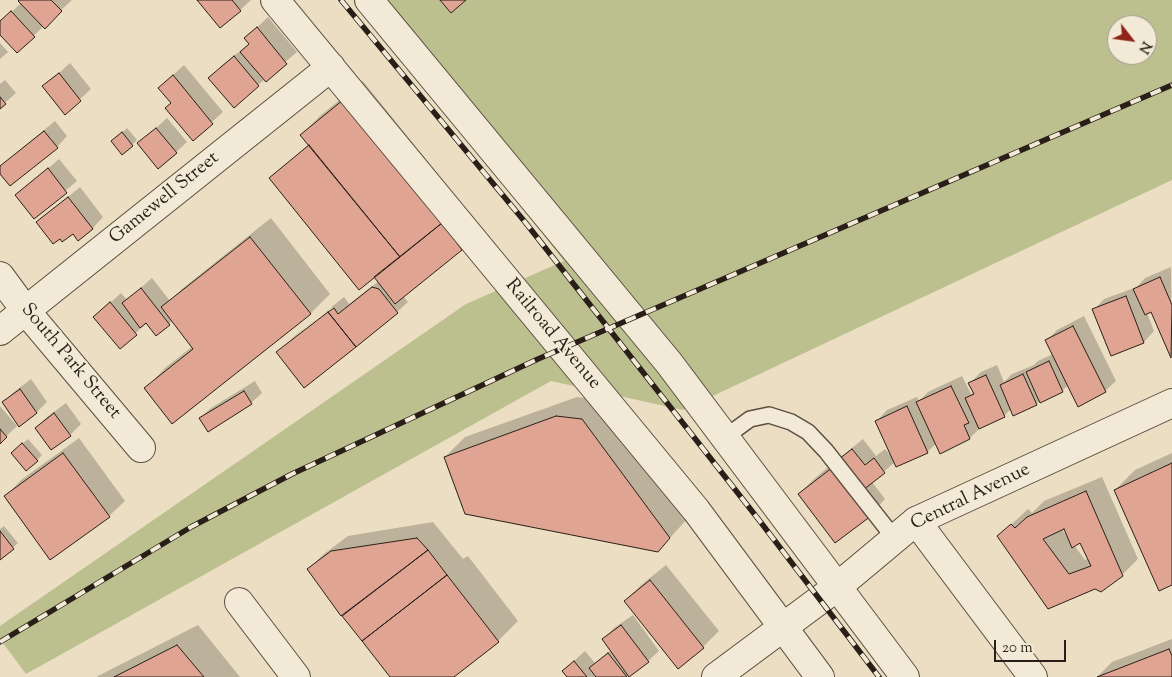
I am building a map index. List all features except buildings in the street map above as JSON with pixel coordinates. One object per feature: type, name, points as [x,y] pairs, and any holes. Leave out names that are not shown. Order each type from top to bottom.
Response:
[{"type":"street","name":"Railroad Avenue","points":[[275,0],[696,510],[820,677]]},
{"type":"street","points":[[369,0],[668,363],[905,677]]},
{"type":"street","name":"Gamewell Street","points":[[0,330],[331,67]]},
{"type":"street","name":"South Park Street","points":[[0,276],[25,310],[140,448]]},
{"type":"street","name":"Central Avenue","points":[[716,677],[837,587],[916,521],[1172,403]]},
{"type":"street","points":[[916,521],[1033,677]]},
{"type":"street","points":[[239,602],[296,677]]},
{"type":"lane","points":[[724,438],[750,419],[769,415],[791,422],[808,432],[826,451],[895,539]]},
{"type":"green space","points":[[358,0],[1172,0],[1172,180],[683,410],[551,381],[26,674],[0,639],[0,626],[466,304],[564,261]]},
{"type":"railway","points":[[341,0],[525,222],[759,520],[879,677]]},
{"type":"railway","points":[[0,642],[191,527],[292,474],[538,359],[1172,85]]}]
